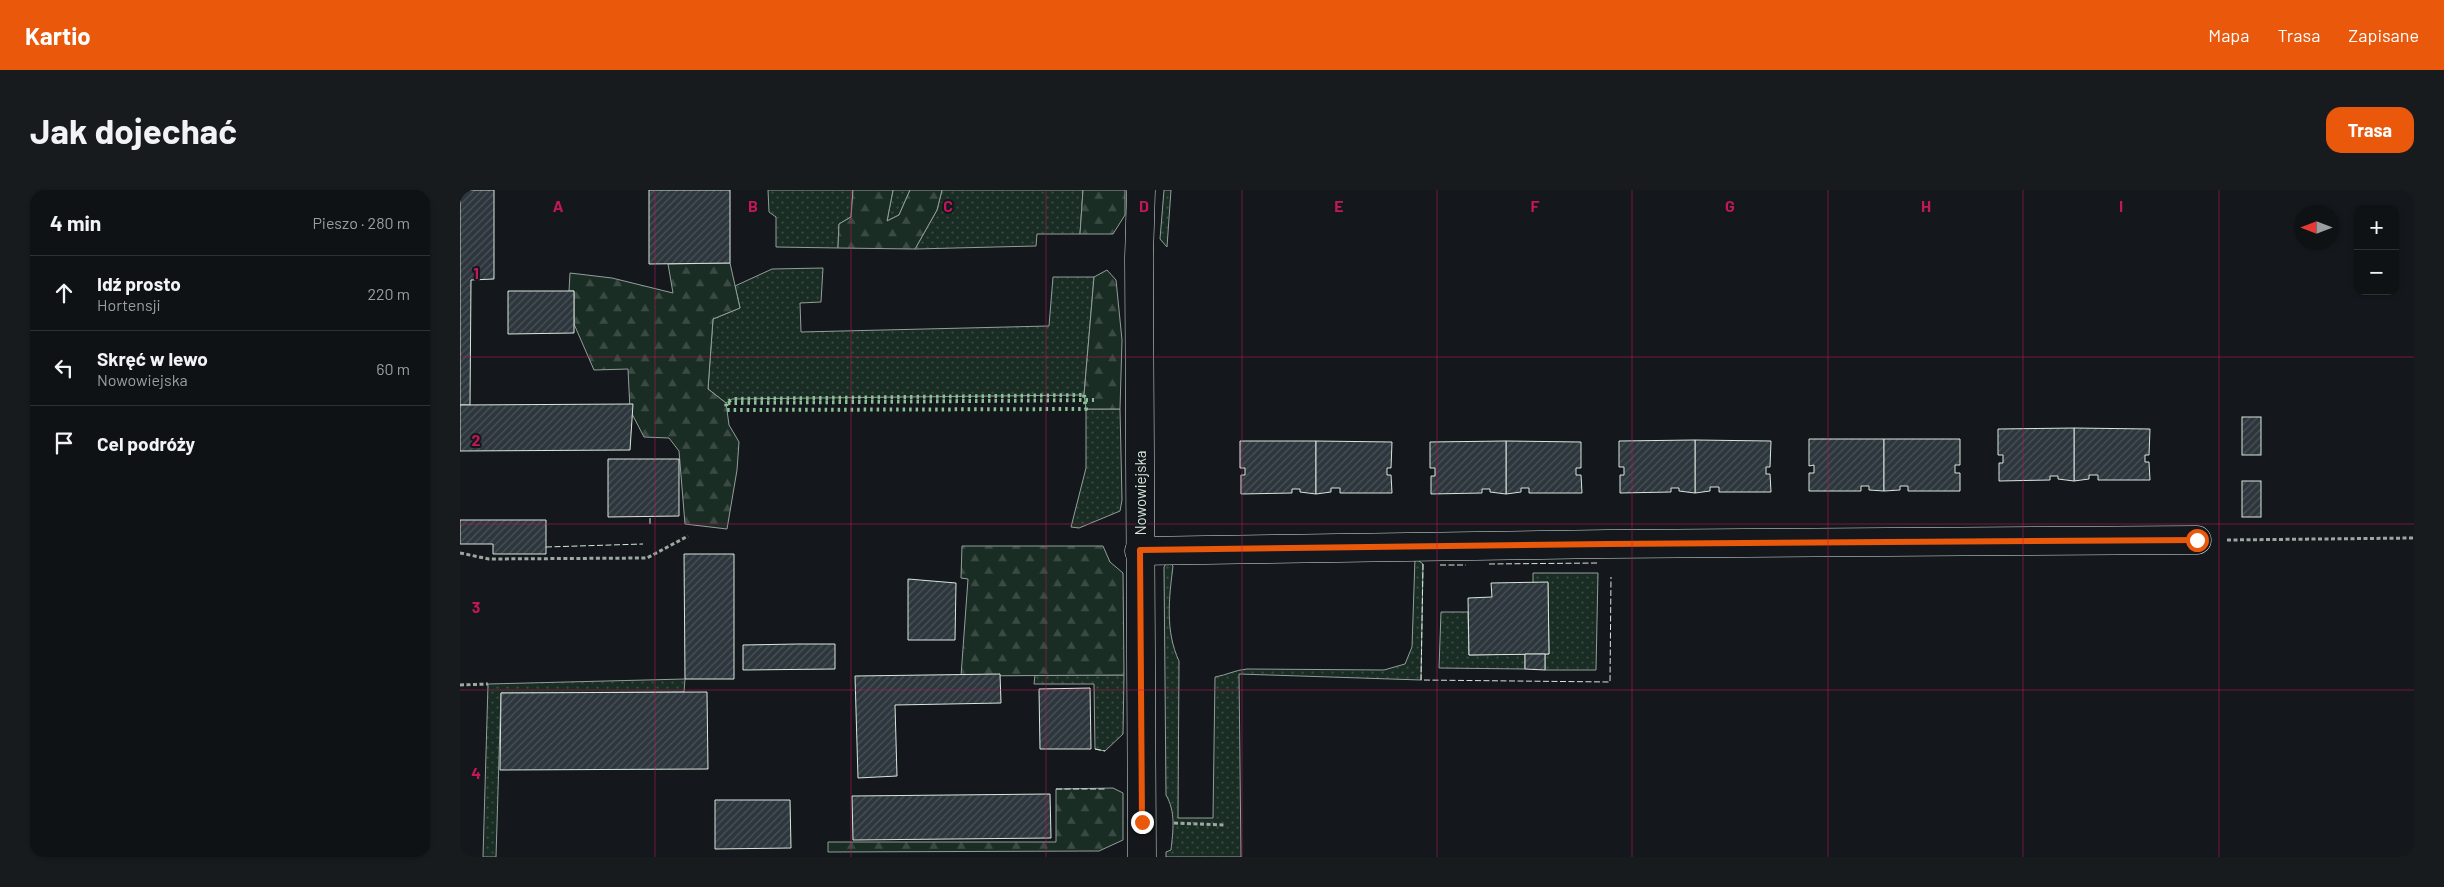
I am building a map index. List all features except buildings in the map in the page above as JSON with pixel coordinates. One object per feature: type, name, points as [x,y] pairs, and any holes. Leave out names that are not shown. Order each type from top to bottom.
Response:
[{"type":"street","name":"Nowowiejska","points":[[1141,190],[1139,238],[1142,857]]},
{"type":"street","points":[[1140,550],[1608,544],[2197,540]]},
{"type":"path","points":[[460,553],[489,559],[647,558],[688,536]]},
{"type":"path","points":[[2197,540],[2414,538]]},
{"type":"path","points":[[460,685],[488,684]]},
{"type":"path","points":[[1174,823],[1226,825]]},
{"type":"green space","points":[[768,190],[853,190],[851,217],[839,224],[838,248],[776,247],[776,217],[769,212]]},
{"type":"green space","points":[[853,190],[893,190],[887,221],[899,215],[910,190],[942,190],[937,210],[915,249],[838,248],[839,224],[851,217]]},
{"type":"green space","points":[[893,190],[910,190],[899,215],[887,221]]},
{"type":"green space","points":[[942,190],[1083,190],[1080,234],[1037,234],[1036,246],[915,249],[937,210]]},
{"type":"green space","points":[[1083,190],[1125,190],[1125,215],[1113,234],[1080,234]]},
{"type":"green space","points":[[1164,190],[1171,190],[1167,247],[1160,239]]},
{"type":"green space","points":[[730,263],[740,308],[713,319],[708,389],[726,403],[729,425],[739,442],[737,470],[727,529],[685,524],[679,451],[669,438],[644,437],[630,410],[628,369],[594,370],[574,324],[574,291],[569,291],[570,273],[612,278],[673,293],[668,264]]},
{"type":"green space","points":[[823,268],[821,302],[800,303],[801,332],[1049,326],[1053,277],[1094,277],[1084,395],[732,399],[726,403],[708,389],[713,319],[740,308],[735,286],[772,269]]},
{"type":"green space","points":[[1107,270],[1116,280],[1122,340],[1120,409],[1086,409],[1084,395],[1094,277]]},
{"type":"green space","points":[[1086,409],[1120,409],[1122,500],[1120,511],[1079,528],[1071,527],[1086,468]]},
{"type":"green space","points":[[962,546],[1103,546],[1110,562],[1123,573],[1124,675],[961,676],[968,579],[961,578]]},
{"type":"green space","points":[[1415,558],[1423,564],[1421,680],[1239,674],[1241,857],[1166,857],[1166,852],[1171,850],[1173,822],[1171,808],[1166,795],[1164,567],[1168,561],[1173,566],[1169,602],[1170,626],[1179,661],[1178,818],[1213,818],[1215,677],[1247,669],[1384,670],[1405,664],[1412,647]]},
{"type":"green space","points":[[1533,573],[1598,573],[1596,670],[1545,670],[1545,654],[1549,654],[1548,583],[1533,583]]},
{"type":"green space","points":[[1441,612],[1468,612],[1469,655],[1525,654],[1525,669],[1439,668]]},
{"type":"green space","points":[[1035,675],[1124,675],[1123,734],[1105,751],[1095,749],[1094,684],[1034,684]]},
{"type":"green space","points":[[685,679],[684,692],[501,693],[496,857],[483,857],[488,684]]},
{"type":"green space","points":[[1113,788],[1123,793],[1123,840],[1099,851],[828,852],[828,842],[1056,842],[1056,789]]},
{"type":"hedge","points":[[1084,395],[1086,409],[727,410],[726,403],[732,399],[1084,395]]},
{"type":"hedge","points":[[728,403],[1094,400]]},
{"type":"fence","points":[[650,517],[650,524]]},
{"type":"fence","points":[[546,547],[643,544]]},
{"type":"fence","points":[[1489,564],[1598,563]]},
{"type":"fence","points":[[1423,564],[1421,680],[1610,682],[1611,577]]},
{"type":"fence","points":[[1440,565],[1466,565]]},
{"type":"fence","points":[[1095,749],[1105,751]]},
{"type":"fence","points":[[1056,789],[1106,789]]},
{"type":"route","points":[[1142,822],[1140,550],[1250,550],[1281,547],[1423,548],[1608,544],[2197,540]]}]
